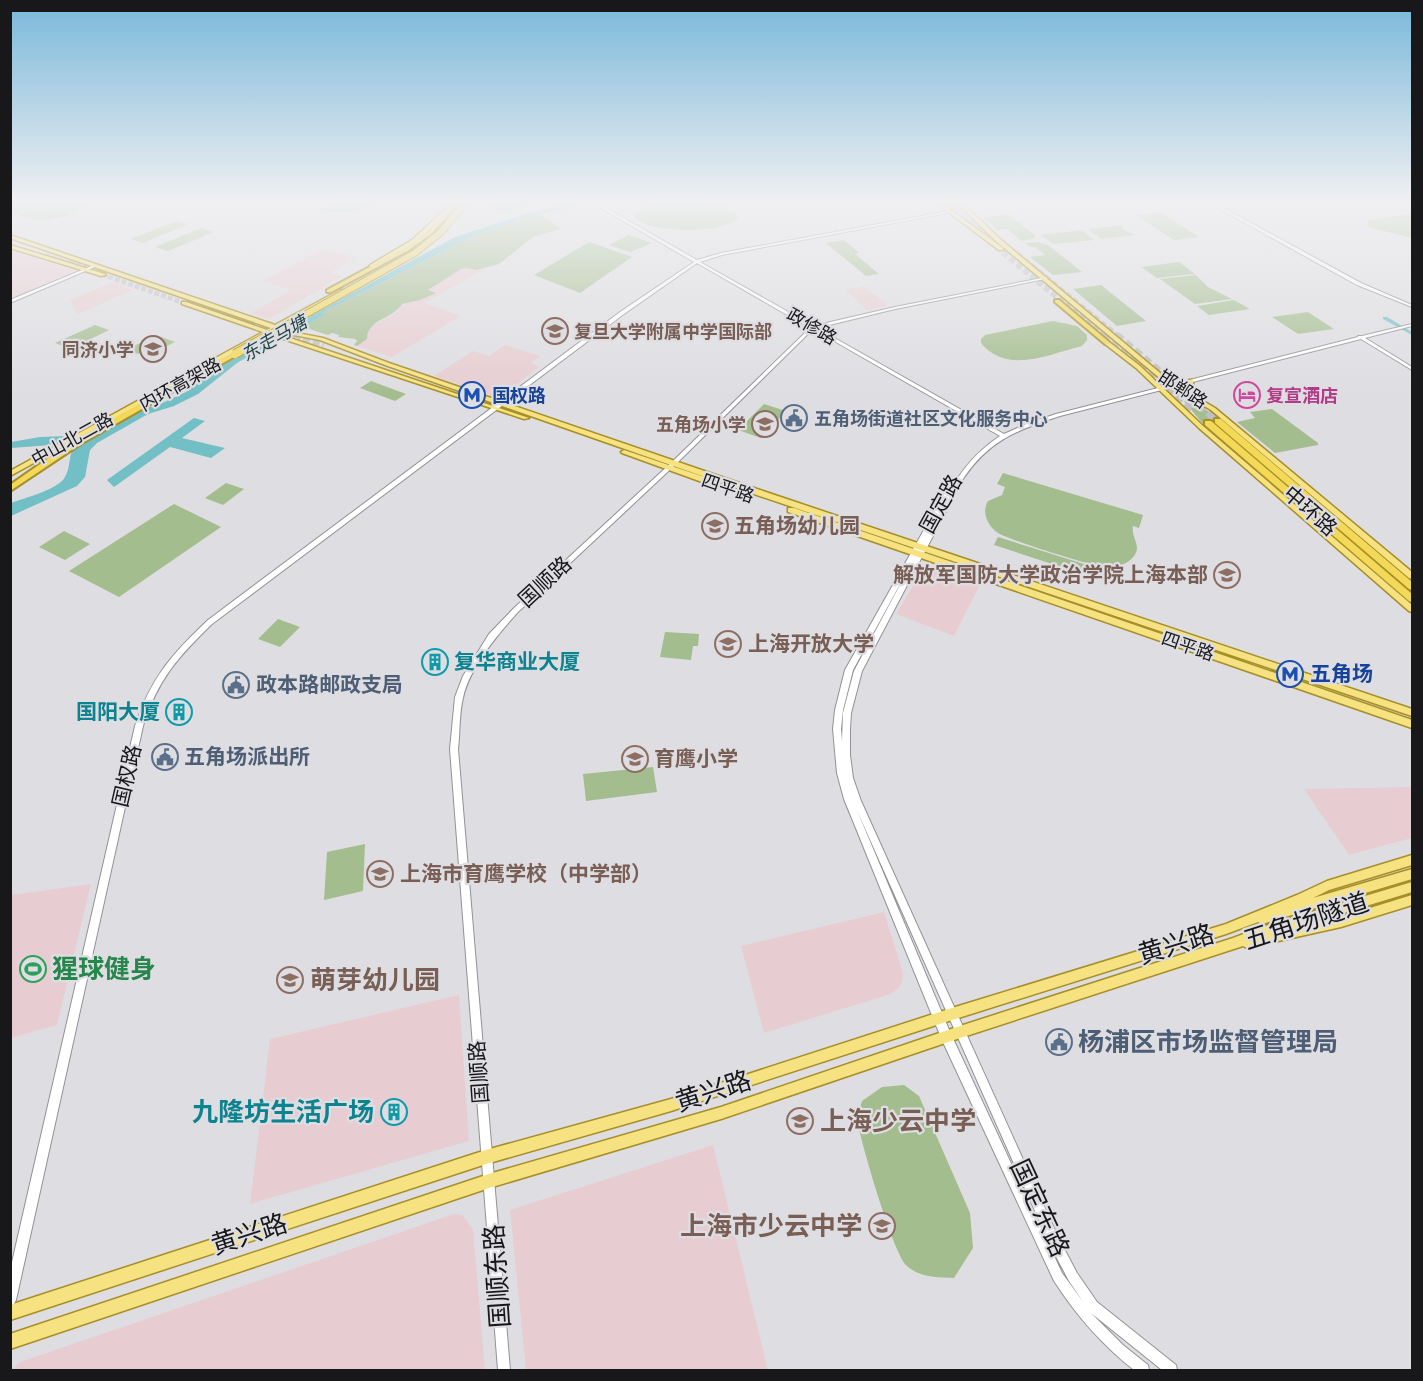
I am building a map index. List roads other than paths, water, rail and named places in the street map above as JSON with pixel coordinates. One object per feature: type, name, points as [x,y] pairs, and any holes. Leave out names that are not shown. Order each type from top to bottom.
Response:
[{"type":"highway","points":[[329,291],[378,264]]},
{"type":"highway","name":"内环高架路","points":[[10,483],[78,438],[387,264]]},
{"type":"highway","name":"内环高架路","points":[[10,489],[79,441],[395,264]]},
{"type":"highway","points":[[1057,302],[1107,343]]},
{"type":"highway","name":"中环路","points":[[1218,421],[1413,587]]},
{"type":"highway","name":"中环路","points":[[1208,423],[1413,599]]},
{"type":"main road","name":"四平路","points":[[74,264],[309,348],[498,406],[671,465],[1413,724]]},
{"type":"main road","name":"四平路","points":[[86,264],[387,364],[498,406]]},
{"type":"main road","name":"中山北二路","points":[[276,327],[329,291],[374,264]]},
{"type":"main road","name":"中山北二路","points":[[10,469],[48,446],[276,327],[389,264]]},
{"type":"main road","name":"邯郸路","points":[[1023,264],[1043,278]]},
{"type":"main road","name":"邯郸路","points":[[1027,264],[1115,339],[1166,386],[1177,402],[1201,427],[1413,609]]},
{"type":"main road","name":"中山北二路","points":[[10,474],[266,332]]},
{"type":"main road","points":[[309,348],[302,344],[305,340],[323,344],[379,368]]},
{"type":"main road","name":"邯郸路","points":[[1107,343],[1166,386],[1206,404],[1413,576]]},
{"type":"main road","points":[[1191,381],[1189,386],[1191,390],[1206,404]]},
{"type":"main road","name":"四平路","points":[[919,551],[1413,713]]},
{"type":"main road","name":"黄兴路","points":[[10,1313],[486,1157],[671,1106],[938,1018],[1226,929],[1327,886],[1413,860]]},
{"type":"main road","name":"五角场隧道","points":[[1226,929],[1413,874]]},
{"type":"main road","name":"五角场隧道","points":[[960,1032],[1233,944],[1265,931],[1413,886]]},
{"type":"main road","name":"黄兴路","points":[[1233,944],[1276,938],[1341,922],[1413,900]]},
{"type":"main road","name":"黄兴路","points":[[10,1342],[489,1181],[721,1113],[960,1032]]},
{"type":"street","name":"国权路","points":[[10,1300],[139,726],[146,702],[155,683],[190,640],[210,622],[622,313],[693,264]]},
{"type":"street","name":"政修路","points":[[704,264],[1001,434]]},
{"type":"street","points":[[1324,264],[1342,275],[1413,306]]},
{"type":"street","points":[[10,302],[95,267]]},
{"type":"street","name":"国顺路","points":[[489,1181],[453,749],[459,697],[467,676],[480,654],[507,619],[814,327],[1043,278]]},
{"type":"street","name":"国定路","points":[[1166,386],[1409,324]]},
{"type":"street","points":[[1361,337],[1413,369]]},
{"type":"street","name":"国定路","points":[[952,1014],[857,801],[849,778],[846,755],[847,713],[858,671],[966,462],[974,452],[1001,434],[1026,424],[1361,337]]},
{"type":"street","name":"国定路","points":[[919,551],[849,670],[839,710],[837,752],[849,799],[938,1018]]},
{"type":"street","name":"国定东路","points":[[952,1014],[1055,1243],[1073,1277],[1093,1306],[1171,1371]]},
{"type":"street","name":"国定东路","points":[[938,1018],[1058,1277],[1080,1311],[1120,1352],[1143,1371]]},
{"type":"street","name":"国顺东路","points":[[489,1181],[504,1371]]},
{"type":"water","name":"东走马塘","points":[[405,264],[418,264],[324,312],[325,315],[237,363],[198,394],[174,406],[148,414],[97,443],[90,450],[85,477],[77,486],[11,516],[11,503],[48,490],[61,482],[67,472],[72,450],[78,443],[11,448],[11,442],[40,437],[92,435],[134,411],[158,405],[186,392],[207,374]]},
{"type":"water","points":[[194,418],[205,421],[182,438],[225,448],[211,458],[170,447],[114,487],[107,480]]},
{"type":"waterway","points":[[1385,318],[1412,334]]},
{"type":"tunnel","points":[[72,264],[76,266]]},
{"type":"tunnel","points":[[83,264],[100,270]]},
{"type":"tunnel","points":[[1017,264],[1104,336]]},
{"type":"tunnel","points":[[1030,264],[1117,336]]},
{"type":"tunnel","points":[[95,272],[193,306]]},
{"type":"tunnel","points":[[187,300],[242,318]]},
{"type":"tunnel","points":[[272,328],[299,336]]},
{"type":"tunnel","points":[[294,335],[324,344]]},
{"type":"tunnel","points":[[1102,335],[1194,411]]},
{"type":"tunnel","points":[[1116,335],[1218,421]]},
{"type":"place","name":"复旦大学附属中学国际部","points":[[555,331]]},
{"type":"place","name":"同济小学","points":[[153,349]]},
{"type":"place","name":"国权路","points":[[472,395]]},
{"type":"place","name":"复宣酒店","points":[[1247,395]]},
{"type":"place","name":"五角场街道社区文化服务中心","points":[[794,418]]},
{"type":"place","name":"五角场小学","points":[[765,424]]},
{"type":"place","name":"五角场幼儿园","points":[[715,526]]},
{"type":"place","name":"解放军国防大学政治学院上海本部","points":[[1227,575]]},
{"type":"place","name":"上海开放大学","points":[[728,644]]},
{"type":"place","name":"复华商业大厦","points":[[435,662]]},
{"type":"place","name":"五角场","points":[[1290,674]]},
{"type":"place","name":"政本路邮政支局","points":[[236,685]]},
{"type":"place","name":"国阳大厦","points":[[179,712]]},
{"type":"place","name":"五角场派出所","points":[[165,757]]},
{"type":"place","name":"育鹰小学","points":[[635,759]]},
{"type":"place","name":"上海市育鹰学校（中学部）","points":[[380,874]]},
{"type":"place","name":"猩球健身","points":[[33,969]]},
{"type":"place","name":"萌芽幼儿园","points":[[290,980]]},
{"type":"place","name":"杨浦区市场监督管理局","points":[[1059,1042]]},
{"type":"place","name":"九隆坊生活广场","points":[[394,1112]]},
{"type":"place","name":"上海少云中学","points":[[800,1121]]},
{"type":"place","name":"上海市少云中学","points":[[882,1226]]}]
